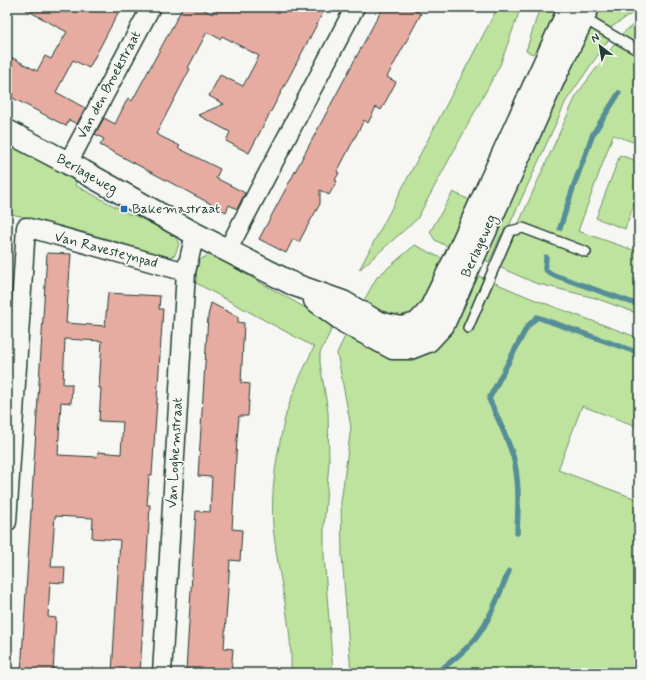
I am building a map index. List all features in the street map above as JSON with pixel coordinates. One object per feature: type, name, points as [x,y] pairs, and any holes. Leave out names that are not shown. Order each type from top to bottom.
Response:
[{"type":"street","name":"Van den Broekstraat","points":[[68,163],[150,7]]},
{"type":"street","points":[[227,251],[355,7]]},
{"type":"street","name":"Berlageweg","points":[[7,131],[68,163],[195,234],[295,285],[343,302],[377,322],[402,328],[416,324],[430,310],[580,11]]},
{"type":"street","name":"Van Ravesteynpad","points":[[7,522],[26,227],[186,272]]},
{"type":"street","name":"Van Loghemstraat","points":[[162,673],[186,272],[195,234]]},
{"type":"lane","points":[[580,11],[639,51]]},
{"type":"lane","points":[[468,328],[510,231],[523,228],[586,252]]},
{"type":"green space","points":[[498,7],[521,7],[500,65],[417,219],[359,270]]},
{"type":"green space","points":[[540,7],[562,7],[556,23],[533,54],[526,51]]},
{"type":"green space","points":[[594,7],[639,7],[639,9],[610,28],[598,22],[591,13]]},
{"type":"green space","points":[[639,20],[639,144],[613,135],[578,231],[639,252],[639,314],[595,298],[535,283],[499,267],[577,94],[623,33]]},
{"type":"green space","points":[[592,29],[609,39],[566,101],[509,226],[501,235],[489,262],[481,258],[582,32]]},
{"type":"green space","points":[[7,143],[77,181],[75,185],[131,215],[132,214],[174,235],[179,244],[175,255],[167,258],[88,233],[7,213]]},
{"type":"green space","points":[[620,155],[639,162],[639,190],[625,229],[596,218]]},
{"type":"green space","points":[[453,192],[474,202],[452,249],[435,240],[430,232]]},
{"type":"green space","points":[[415,245],[445,260],[427,300],[416,311],[397,317],[381,315],[362,304],[377,277]]},
{"type":"green space","points":[[210,254],[334,324],[320,353],[320,363],[328,412],[329,462],[324,526],[324,555],[333,673],[291,673],[288,620],[276,552],[272,506],[275,474],[286,414],[295,388],[314,347],[196,283],[196,262]]},
{"type":"green space","points":[[474,274],[533,299],[639,338],[639,427],[582,406],[558,470],[639,500],[639,673],[351,673],[342,556],[341,502],[351,427],[337,353],[348,330],[376,348]]},
{"type":"building","points":[[21,7],[108,7],[118,13],[89,68],[73,60],[56,92],[85,108],[77,124],[69,120],[66,126],[7,95],[7,55],[37,71],[45,56],[51,59],[67,32]]},
{"type":"building","points":[[183,7],[199,7],[212,14],[215,7],[326,7],[249,153],[226,141],[230,132],[198,115],[224,104],[209,96],[220,75],[243,86],[259,56],[222,36],[220,39],[207,32],[188,68],[190,69],[156,134],[180,146],[178,148],[220,169],[216,178],[245,193],[237,209],[229,205],[226,212],[100,145],[104,139],[95,134],[104,118],[115,124],[128,98],[132,101]]},
{"type":"building","points":[[383,7],[408,7],[421,14],[387,77],[396,82],[381,110],[376,107],[368,123],[364,120],[337,172],[339,173],[335,180],[337,181],[329,195],[320,190],[320,204],[299,242],[293,239],[286,253],[259,239]]},
{"type":"building","points":[[47,253],[71,254],[66,323],[105,326],[108,293],[160,296],[159,309],[163,309],[152,475],[149,475],[147,505],[150,505],[140,673],[112,673],[120,540],[92,538],[93,518],[55,516],[51,567],[65,567],[64,583],[50,582],[48,617],[56,618],[53,673],[21,673]],"holes":[[[65,339],[102,341],[99,388],[101,388],[99,421],[123,422],[121,454],[98,452],[97,457],[58,455],[61,402],[71,403],[72,384],[63,384]]]},
{"type":"building","points":[[211,303],[238,317],[238,322],[244,323],[241,383],[250,384],[248,416],[239,416],[237,439],[232,529],[242,530],[240,561],[230,560],[224,648],[233,649],[231,673],[200,673],[201,671],[186,670],[196,511],[210,512],[212,477],[198,476],[208,316]]},
{"type":"waterway","points":[[560,228],[593,134],[619,93]]},
{"type":"waterway","points":[[546,257],[545,269],[551,274],[639,305]]},
{"type":"waterway","points":[[517,533],[517,475],[508,442],[489,399],[527,327],[537,317],[639,353]]},
{"type":"waterway","points":[[436,673],[457,657],[476,638],[490,614],[509,571]]},
{"type":"place","name":"Bakemastraat","points":[[124,209]]}]
